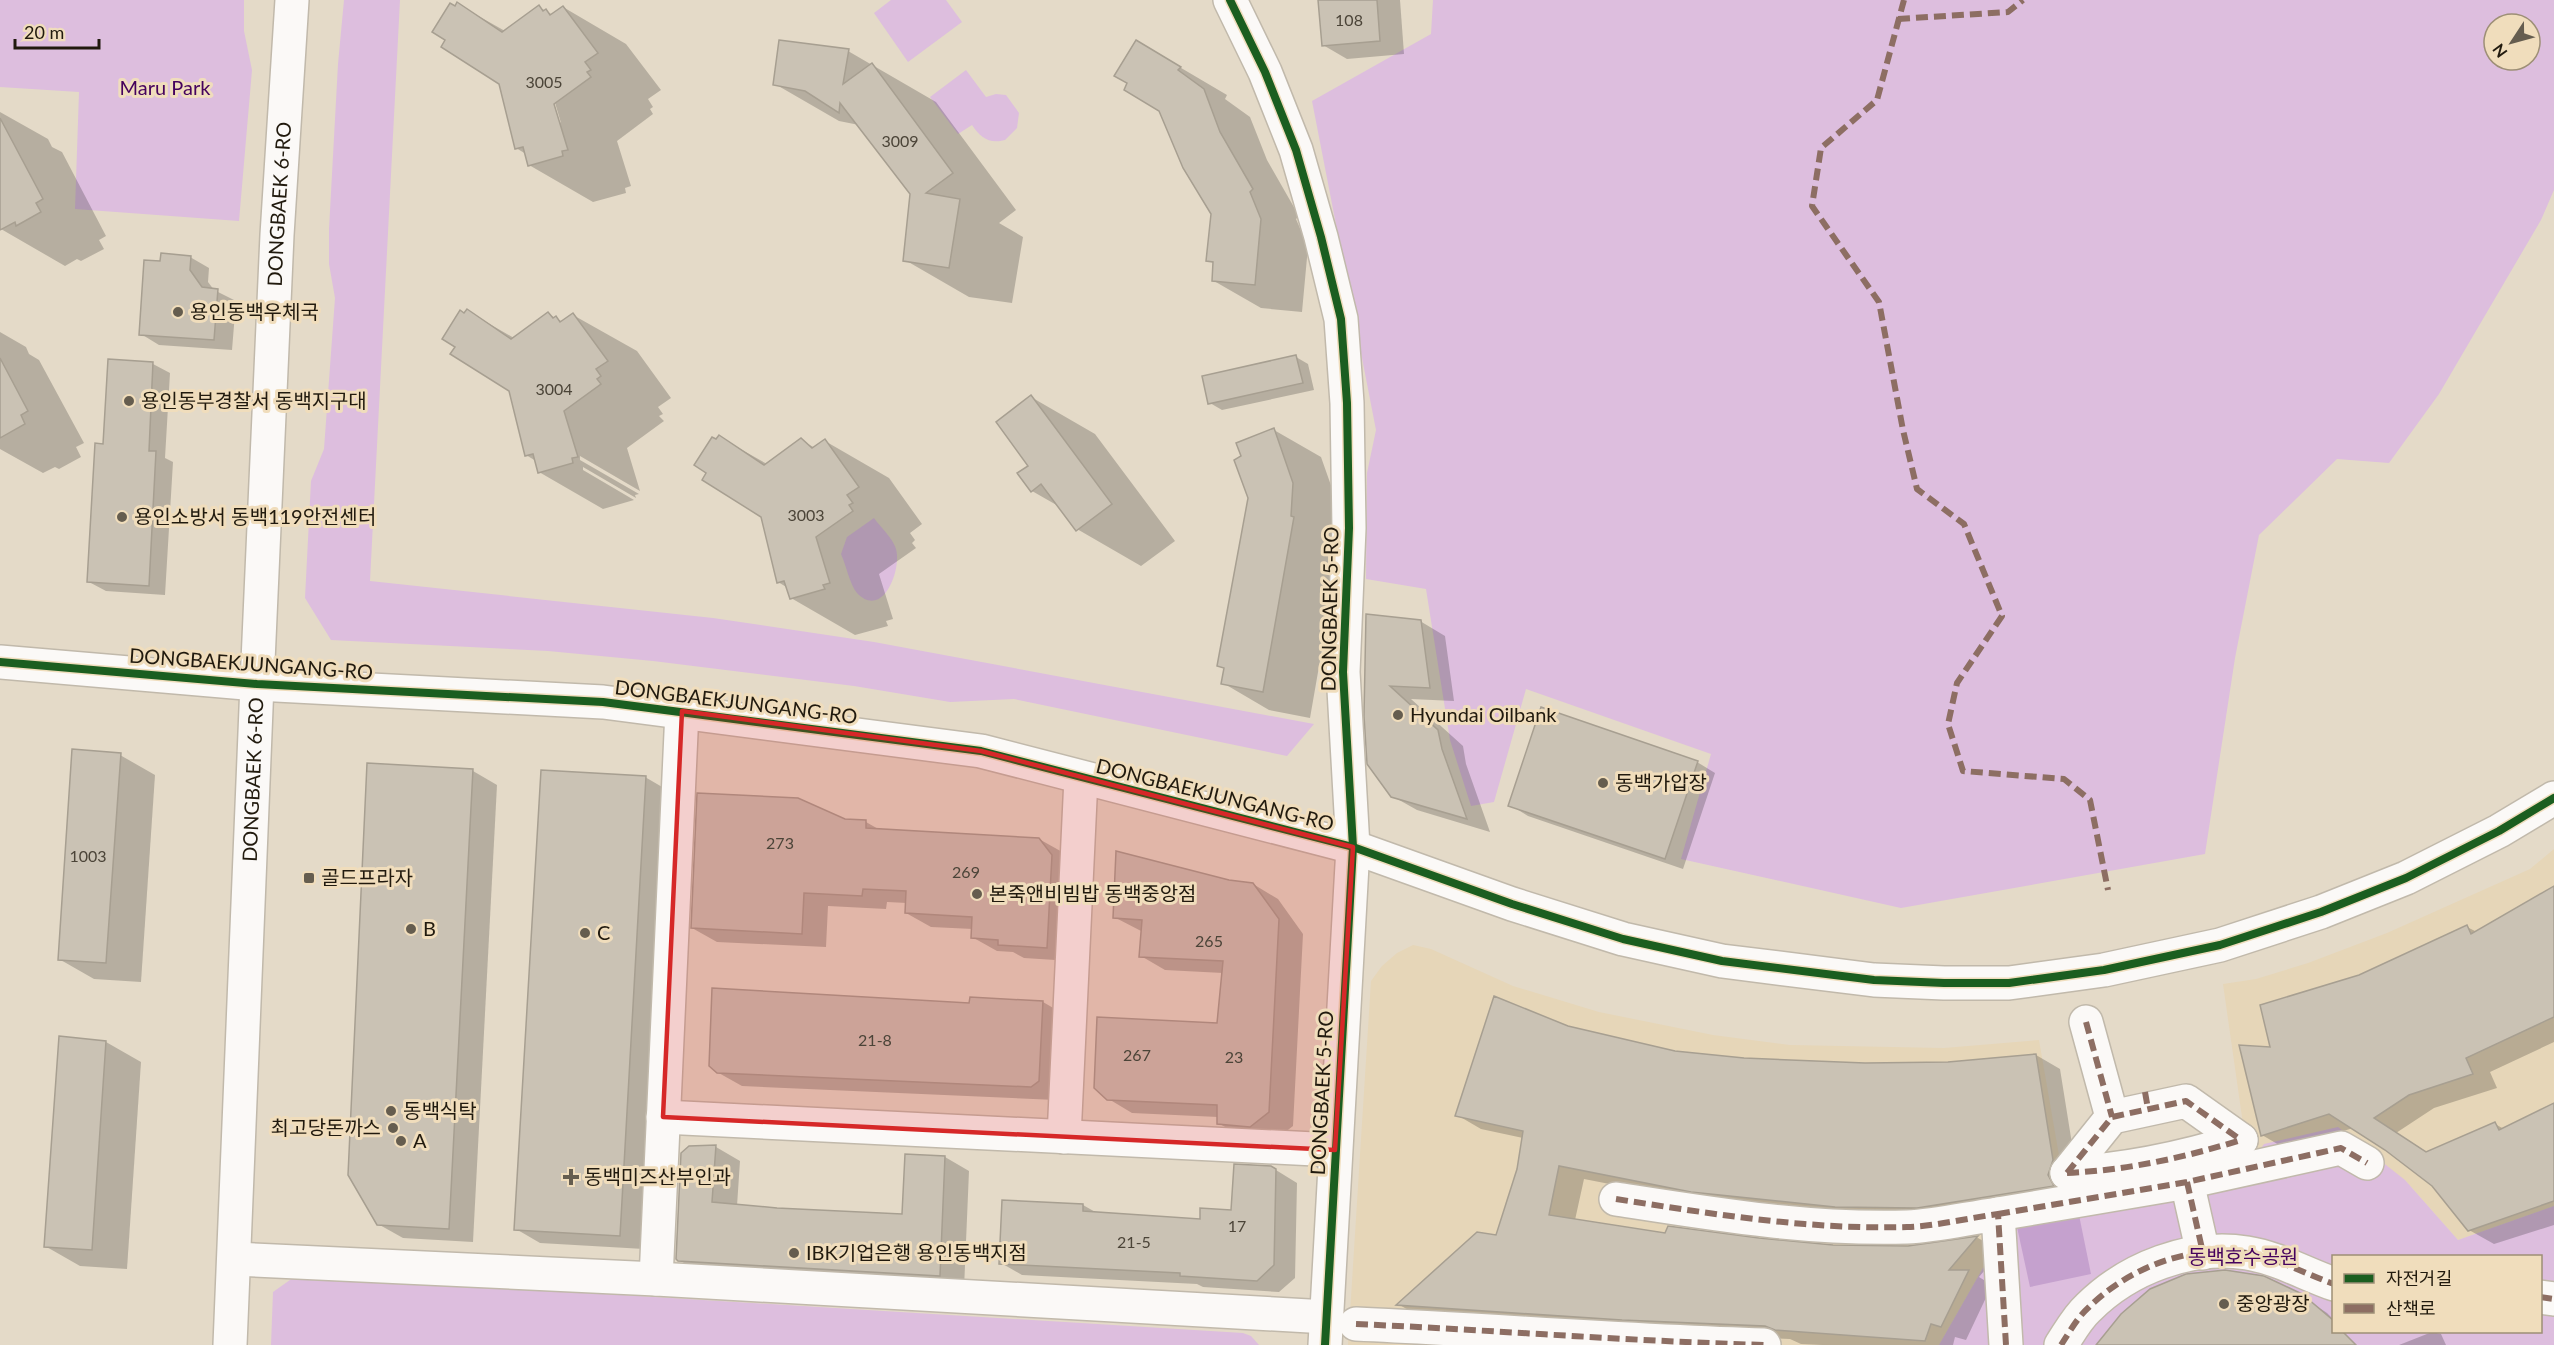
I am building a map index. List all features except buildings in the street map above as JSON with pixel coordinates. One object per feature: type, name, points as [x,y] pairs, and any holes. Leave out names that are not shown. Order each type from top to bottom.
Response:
[{"type":"street","name":"DONGBAEK 6-RO","points":[[231,1345],[256,684],[292,0]]},
{"type":"street","name":"DONGBAEK 5-RO","points":[[1230,0],[1265,72],[1296,150],[1341,319],[1347,403],[1349,528],[1342,672],[1353,846],[1335,1150],[1336,1329]]},
{"type":"street","name":"DONGBAEKJUNGANG-RO","points":[[0,662],[256,684],[603,702],[981,751],[1353,846],[1574,925],[1673,951],[1788,970],[1874,980],[2008,983],[2053,978],[2165,958],[2220,945],[2277,928],[2351,901],[2426,868],[2499,831],[2554,798]]},
{"type":"street","points":[[656,1279],[682,711]]},
{"type":"street","points":[[1064,1137],[1081,778]]},
{"type":"street","points":[[2085,1022],[2112,1117]]},
{"type":"street","points":[[2146,1100],[2186,1101],[2241,1140],[2161,1163],[2113,1171],[2067,1173],[2112,1117],[2146,1100]]},
{"type":"street","points":[[663,1118],[1335,1150]]},
{"type":"street","points":[[1616,1200],[1719,1216],[1812,1226],[1910,1227],[2187,1182],[2341,1148],[2367,1163]]},
{"type":"street","points":[[2187,1182],[2204,1252]]},
{"type":"street","points":[[1998,1214],[2006,1345]]},
{"type":"street","points":[[2061,1345],[2086,1309],[2108,1290],[2134,1272],[2169,1259],[2204,1252],[2247,1253],[2285,1263],[2332,1283]]},
{"type":"street","points":[[235,1259],[656,1279],[1336,1329],[1488,1329],[1642,1343],[1764,1345]]},
{"type":"highlighted area","points":[[682,711],[981,751],[1353,847],[1335,1150],[663,1117]]},
{"type":"shaded area","points":[[2554,849],[2554,1206],[2458,1240],[2405,1180],[2249,1166],[2223,984],[2256,979],[2308,963],[2387,933],[2530,869]]},
{"type":"shaded area","points":[[1413,945],[1431,949],[1513,986],[1599,1012],[1713,1035],[1790,1045],[1944,1048],[2039,1040],[2066,1196],[2019,1205],[1939,1345],[1348,1345],[1371,981],[1382,966],[1397,953]]},
{"type":"shaded area","points":[[2079,1215],[2091,1274],[2030,1287],[2017,1227]]},
{"type":"green space","name":"Maru Park","points":[[0,0],[244,0],[244,31],[252,70],[239,221],[75,209],[79,92],[0,87]]},
{"type":"green space","points":[[344,0],[400,0],[370,581],[713,618],[874,642],[1314,724],[1287,756],[1014,699],[950,702],[854,686],[653,661],[548,651],[331,640],[305,598],[311,481],[324,449],[335,298],[329,264],[329,229],[338,64]]},
{"type":"green space","points":[[891,0],[946,0],[962,22],[908,62],[874,13]]},
{"type":"green space","points":[[1433,0],[2554,0],[2554,190],[2541,220],[2439,394],[2389,463],[2337,459],[2259,535],[2235,658],[2205,854],[1901,908],[1681,859],[1711,754],[1526,689],[1494,802],[1471,806],[1450,740],[1426,589],[1366,579],[1367,473],[1376,430],[1312,101],[1431,34]]},
{"type":"green space","points":[[966,70],[986,97],[996,94],[1006,95],[1019,113],[1017,128],[1005,140],[986,139],[972,125],[958,134],[930,97]]},
{"type":"green space","points":[[874,518],[892,541],[897,558],[893,579],[888,589],[875,600],[866,600],[857,593],[841,554],[847,537]]},
{"type":"green space","name":"동백호수공원","points":[[2338,1127],[2405,1180],[2458,1240],[2554,1206],[2554,1345],[1939,1345],[2019,1205],[2248,1166],[2264,1144]]},
{"type":"green space","points":[[297,1275],[1243,1333],[1251,1336],[1259,1345],[271,1345],[273,1292]]},
{"type":"marked path","points":[[1904,0],[1877,100],[1821,148],[1812,206],[1879,302],[1903,430],[1917,489],[1964,524],[2002,616],[1957,683],[1948,724],[1963,771],[2064,779],[2090,800],[2108,890]]},
{"type":"marked path","points":[[1898,19],[2008,12],[2023,0]]},
{"type":"marked path","points":[[2086,1022],[2112,1117]]},
{"type":"marked path","points":[[2145,1092],[2148,1109]]},
{"type":"marked path","points":[[2067,1173],[2112,1117],[2186,1101],[2241,1140]]},
{"type":"marked path","points":[[2067,1173],[2155,1162],[2241,1140]]},
{"type":"marked path","points":[[1998,1214],[2187,1182],[2341,1148],[2367,1163]]},
{"type":"marked path","points":[[2187,1182],[2203,1253]]},
{"type":"marked path","points":[[1616,1199],[1761,1220],[1834,1226],[1907,1227],[1941,1224],[1998,1214],[2006,1345]]},
{"type":"marked path","points":[[2061,1345],[2080,1316],[2104,1294],[2141,1271],[2182,1256],[2225,1251],[2247,1253],[2281,1262],[2332,1283]]},
{"type":"marked path","points":[[2542,1297],[2554,1299]]},
{"type":"marked path","points":[[1356,1324],[1764,1345]]},
{"type":"cycle path","points":[[1230,0],[1265,72],[1296,150],[1341,319],[1347,403],[1349,528],[1343,672],[1353,847],[1325,1345]]},
{"type":"cycle path","points":[[0,662],[257,684],[603,702],[981,751],[1353,847],[1512,904],[1623,939],[1722,961],[1874,980],[2009,983],[2104,970],[2220,945],[2321,912],[2406,878],[2499,831],[2554,798]]},
{"type":"place","name":"용인동백우체국","points":[[178,312]]},
{"type":"place","name":"용인동부경찰서 동백지구대","points":[[129,401]]},
{"type":"place","name":"용인소방서 동백119안전센터","points":[[122,517]]},
{"type":"place","name":"Hyundai Oilbank","points":[[1398,715]]},
{"type":"place","name":"동백가압장","points":[[1603,783]]},
{"type":"place","name":"골드프라자","points":[[309,878]]},
{"type":"place","name":"본죽앤비빔밥 동백중앙점","points":[[977,894]]},
{"type":"place","name":"B","points":[[411,929]]},
{"type":"place","name":"C","points":[[585,933]]},
{"type":"place","name":"동백식탁","points":[[391,1111]]},
{"type":"place","name":"최고당돈까스","points":[[393,1128]]},
{"type":"place","name":"A","points":[[401,1141]]},
{"type":"place","name":"동백미즈산부인과","points":[[571,1177]]},
{"type":"place","name":"IBK기업은행 용인동백지점","points":[[794,1253]]},
{"type":"place","name":"중앙광장","points":[[2224,1304]]}]
